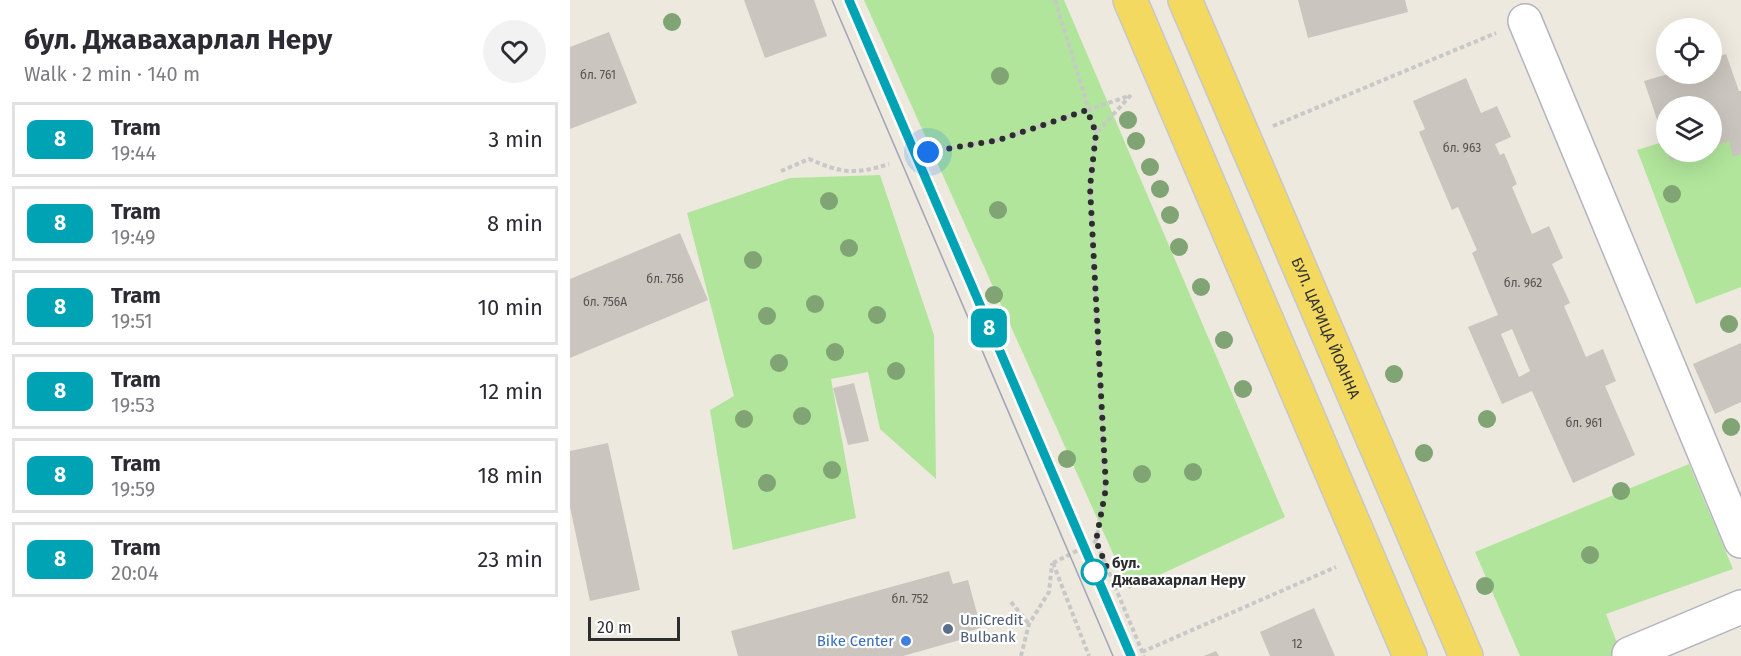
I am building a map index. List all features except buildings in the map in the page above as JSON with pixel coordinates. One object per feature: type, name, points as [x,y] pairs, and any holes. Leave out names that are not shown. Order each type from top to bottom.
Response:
[{"type":"main road","points":[[1130,0],[1410,656]]},
{"type":"main road","name":"БУЛ. ЦАРИЦА ЙОАННА","points":[[1185,0],[1466,656]]},
{"type":"street","points":[[1526,21],[1741,541]]},
{"type":"street","points":[[1629,654],[1741,607]]},
{"type":"path","points":[[1055,0],[1087,110],[1096,133],[1090,187],[1106,488],[1096,541],[1143,654],[1336,567]]},
{"type":"path","points":[[1273,126],[1526,21]]},
{"type":"path","points":[[928,152],[999,140],[1131,95],[1096,133]]},
{"type":"path","points":[[782,171],[808,159],[837,171],[864,172],[888,164]]},
{"type":"path","points":[[1053,562],[1096,541]]},
{"type":"path","points":[[1053,562],[1089,656]]},
{"type":"path","points":[[1021,656],[1029,624],[1049,592],[1053,562]]},
{"type":"path","points":[[1011,602],[1029,624]]},
{"type":"green space","points":[[864,0],[1064,0],[1285,517],[1129,589]]},
{"type":"green space","points":[[1741,118],[1741,287],[1696,304],[1637,150],[1656,144],[1656,162],[1722,162],[1722,124]]},
{"type":"green space","points":[[880,175],[934,335],[936,479],[880,429],[868,372],[831,379],[856,518],[733,550],[710,410],[734,396],[687,213],[790,178]]},
{"type":"green space","points":[[1689,464],[1733,569],[1606,614],[1622,656],[1520,656],[1475,552]]},
{"type":"tram line","points":[[832,0],[1113,656]]},
{"type":"tram line","points":[[849,0],[1131,656]]},
{"type":"tram line","name":"8","points":[[849,0],[1082,548],[1131,656]]},
{"type":"place","name":"бул. Джавахарлал Неру","points":[[1094,572]]},
{"type":"place","name":"UniCredit Bulbank","points":[[948,629]]},
{"type":"place","name":"Bike Center","points":[[906,641]]},
{"type":"route","points":[[928,152],[999,140],[1087,110],[1096,133],[1090,187],[1106,488],[1096,541],[1108,570],[1094,572]]}]
